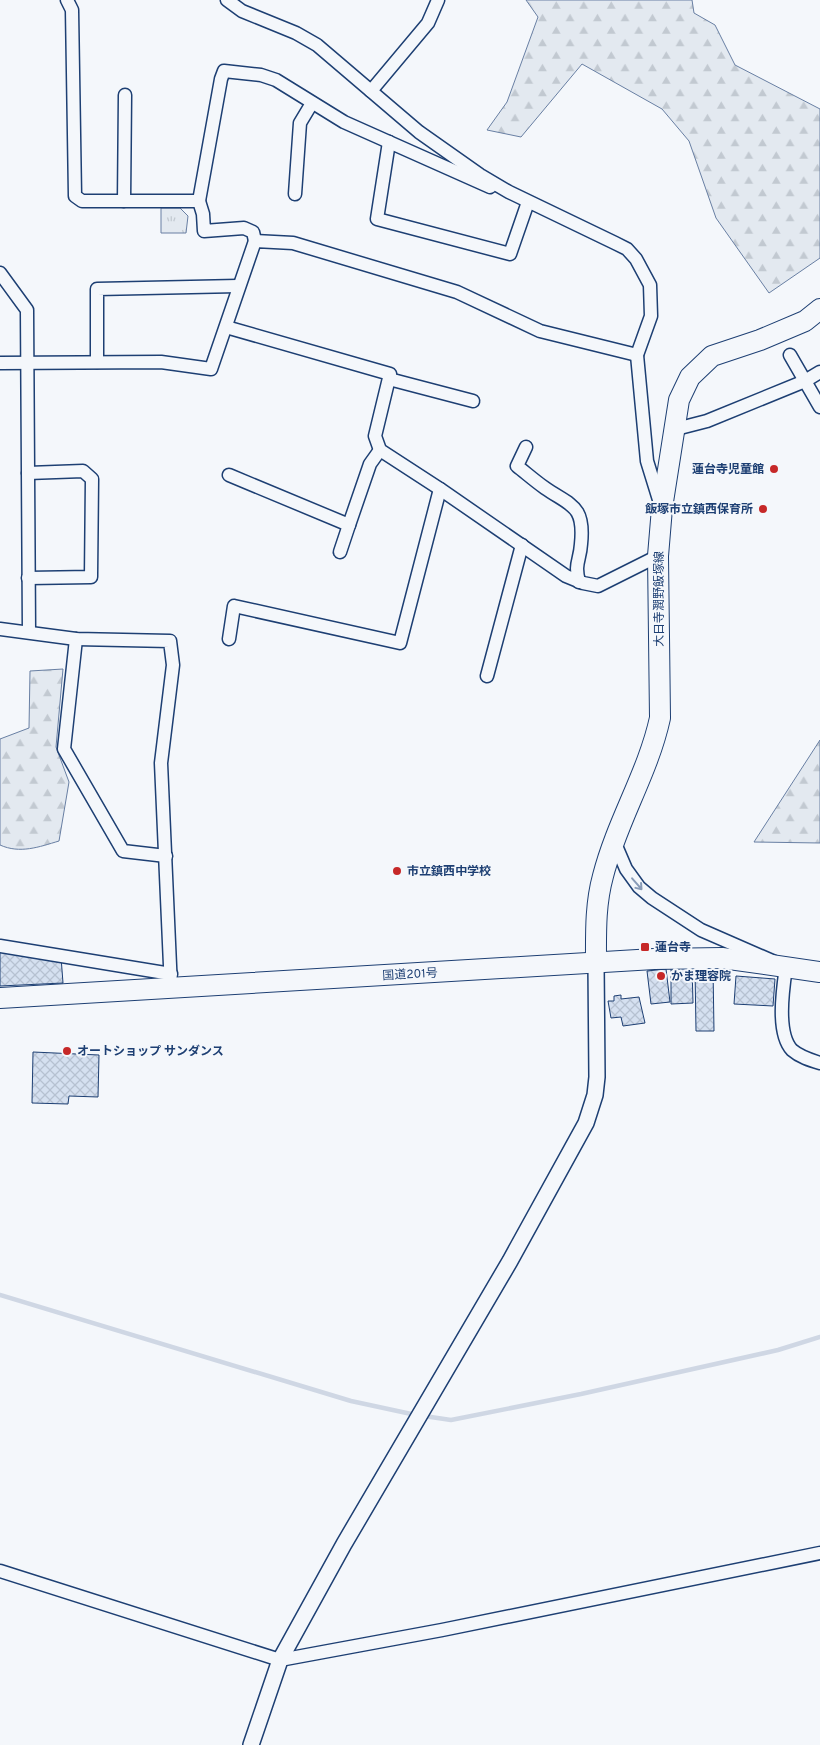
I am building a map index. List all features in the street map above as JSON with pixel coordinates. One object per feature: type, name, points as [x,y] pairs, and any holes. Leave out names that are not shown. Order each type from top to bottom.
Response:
[{"type":"main road","name":"大日寺潤野飯塚線","points":[[596,964],[596,912],[602,876],[656,737],[660,718],[658,556],[672,430],[679,400],[690,377],[712,356],[805,321],[820,309]]},
{"type":"main road","name":"国道201号","points":[[0,998],[171,981],[596,964],[654,959],[722,958],[820,972]]},
{"type":"street","points":[[68,0],[72,10],[75,196],[82,201],[199,201]]},
{"type":"street","points":[[227,0],[242,11],[296,33],[317,45],[419,132],[509,192],[627,249],[643,268],[650,285],[651,316],[637,355],[647,461],[662,508]]},
{"type":"street","points":[[371,91],[428,23],[438,0]]},
{"type":"street","points":[[0,363],[162,362],[212,369],[238,286],[255,241],[253,232],[244,228],[204,230],[203,214],[199,201],[224,71],[261,75],[276,80],[344,122],[479,183],[509,192]]},
{"type":"street","points":[[124,201],[126,95]]},
{"type":"street","points":[[295,194],[300,123],[312,103]]},
{"type":"street","points":[[389,142],[377,219],[510,254],[528,202]]},
{"type":"street","points":[[255,241],[293,243],[457,292],[540,331],[637,355]]},
{"type":"street","points":[[0,274],[27,310],[28,632]]},
{"type":"street","points":[[97,362],[97,289],[238,286]]},
{"type":"street","points":[[226,327],[390,374],[375,436],[380,450],[566,576],[580,582],[598,586],[658,556]]},
{"type":"street","points":[[790,356],[820,407]]},
{"type":"street","points":[[672,430],[707,421],[805,381],[820,372]]},
{"type":"street","points":[[389,379],[473,401]]},
{"type":"street","points":[[526,446],[517,466],[545,488],[575,506],[581,522],[582,545],[576,568],[580,582]]},
{"type":"street","points":[[340,552],[370,464],[380,450]]},
{"type":"street","points":[[28,472],[83,471],[92,479],[91,577],[28,578]]},
{"type":"street","points":[[229,475],[349,525]]},
{"type":"street","points":[[229,639],[234,606],[400,642],[440,489]]},
{"type":"street","points":[[487,676],[522,546]]},
{"type":"street","points":[[0,629],[76,639],[170,641],[173,665],[161,763],[171,981],[0,946]]},
{"type":"street","points":[[76,639],[64,749],[123,851],[166,856]]},
{"type":"street","points":[[614,841],[626,870],[639,887],[652,898],[701,930],[786,967],[782,1004],[784,1035],[791,1049],[800,1056],[820,1063]]},
{"type":"street","points":[[251,1745],[280,1660],[344,1544],[510,1261],[586,1123],[595,1095],[597,1077],[596,964]]},
{"type":"street","points":[[0,1571],[280,1660],[442,1630],[820,1553]]},
{"type":"green space","points":[[526,0],[692,0],[694,13],[715,25],[735,65],[820,109],[820,258],[769,293],[716,218],[689,141],[662,109],[582,64],[521,137],[487,130],[507,102],[538,17]]},
{"type":"green space","points":[[161,208],[180,208],[188,216],[186,233],[161,233]]},
{"type":"green space","points":[[63,669],[56,747],[69,782],[59,841],[30,849],[7,848],[0,845],[0,739],[29,728],[30,671]]},
{"type":"green space","points":[[820,740],[820,843],[754,842]]},
{"type":"building","points":[[0,949],[61,957],[63,983],[0,986]]},
{"type":"building","points":[[692,967],[693,1003],[671,1004],[671,968]]},
{"type":"building","points":[[695,968],[713,968],[714,1031],[696,1031]]},
{"type":"building","points":[[666,969],[670,1002],[651,1004],[647,971]]},
{"type":"building","points":[[736,976],[775,979],[773,1006],[734,1004]]},
{"type":"building","points":[[621,995],[621,999],[639,997],[645,1023],[623,1026],[621,1017],[611,1018],[608,1001],[614,1001],[614,996]]},
{"type":"building","points":[[33,1052],[99,1055],[98,1097],[69,1096],[68,1104],[32,1103]]},
{"type":"waterway","points":[[0,1295],[351,1401],[416,1415]]},
{"type":"waterway","points":[[424,1416],[451,1420],[581,1394],[778,1350],[820,1337]]},
{"type":"place","name":"蓮台寺児童館","points":[[774,469]]},
{"type":"place","name":"飯塚市立鎮西保育所","points":[[763,509]]},
{"type":"place","name":"市立鎮西中学校","points":[[397,871]]},
{"type":"place","name":"蓮台寺","points":[[645,947]]},
{"type":"place","name":"かま理容院","points":[[661,976]]},
{"type":"place","name":"オートショップ サンダンス","points":[[67,1051]]}]
